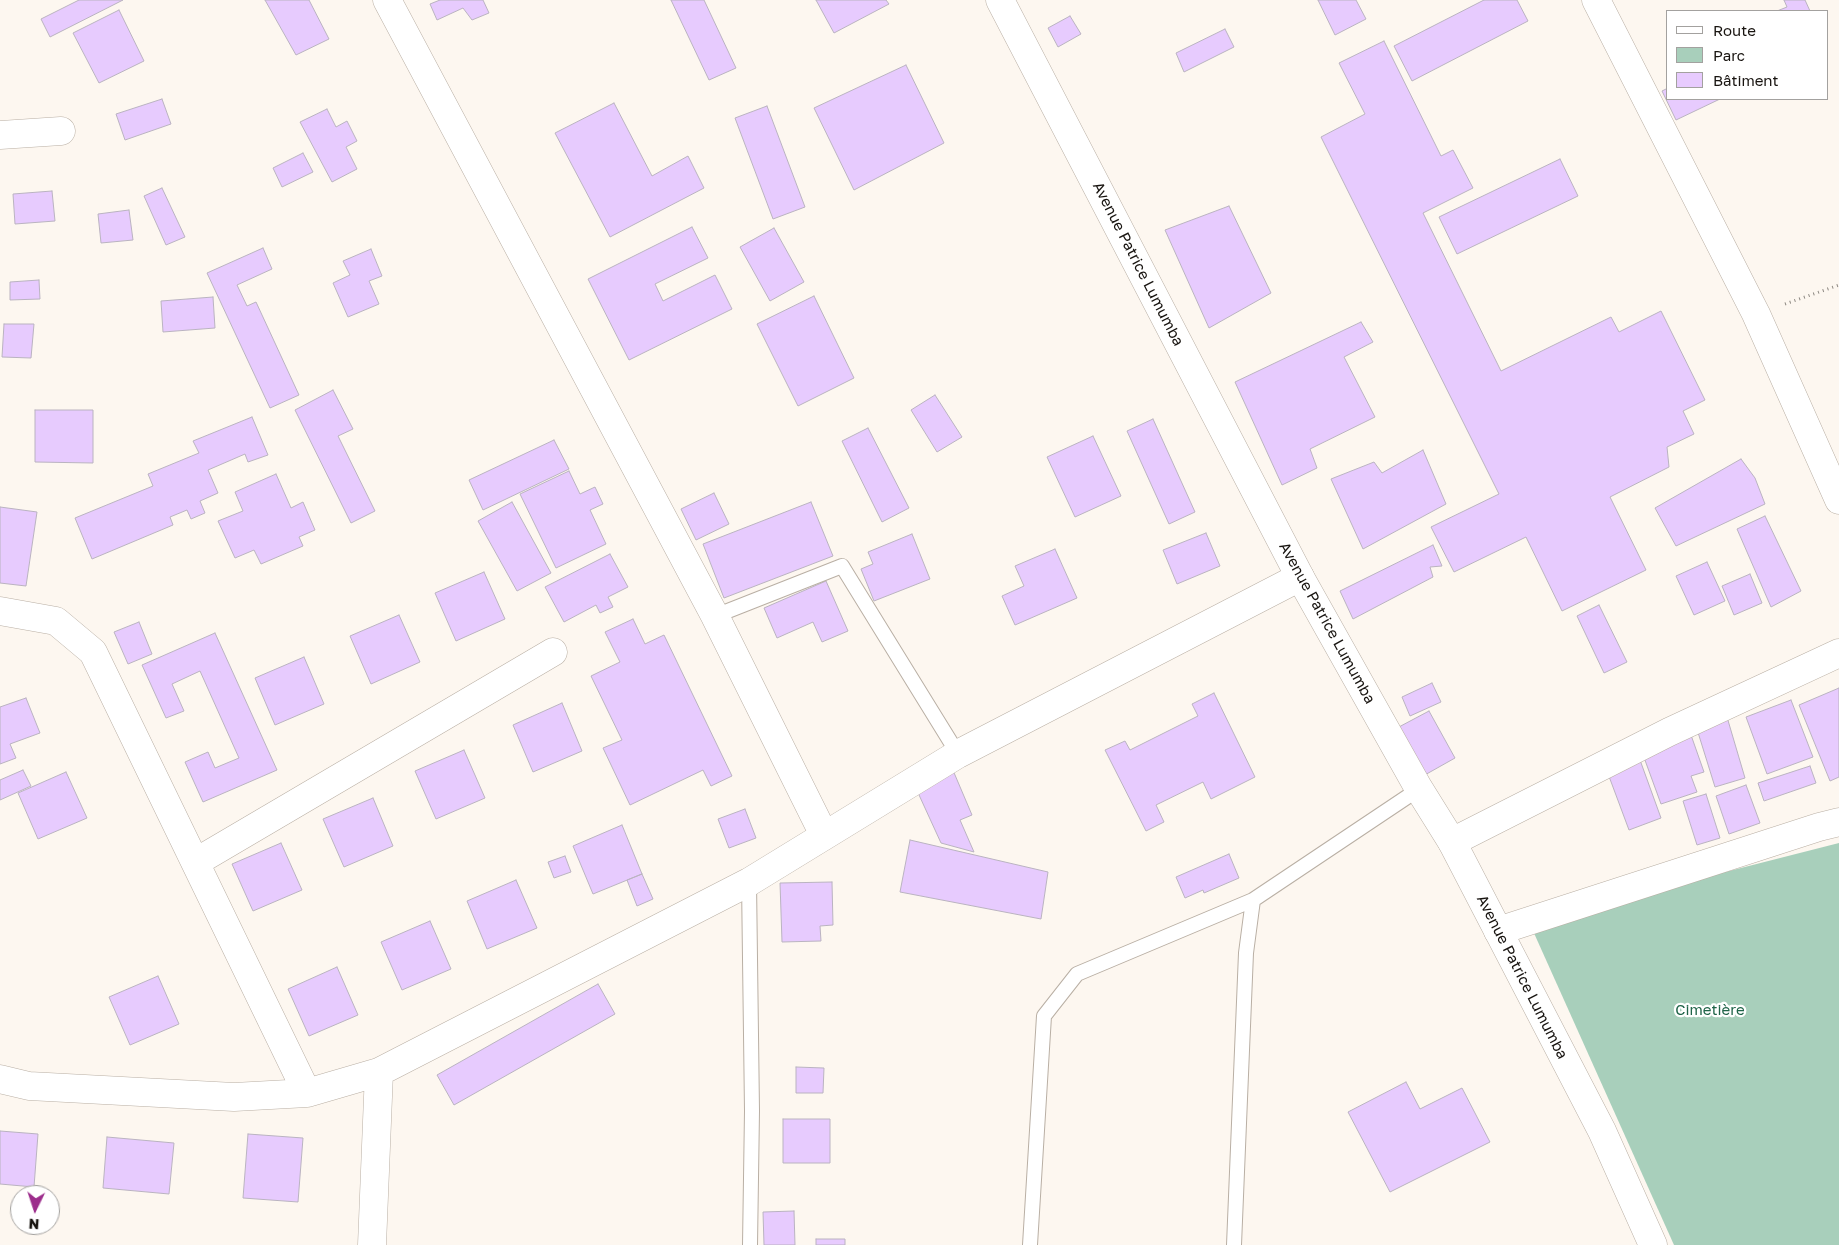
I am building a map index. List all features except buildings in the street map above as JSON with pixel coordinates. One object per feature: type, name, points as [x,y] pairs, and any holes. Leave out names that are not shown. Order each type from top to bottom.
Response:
[{"type":"street","points":[[387,0],[715,616],[824,835]]},
{"type":"street","name":"Avenue Patrice Lumumba","points":[[1000,0],[1300,577],[1419,789],[1452,842],[1602,1131],[1653,1245]]},
{"type":"street","points":[[1596,0],[1756,314],[1839,500]]},
{"type":"street","points":[[0,134],[61,131]]},
{"type":"street","points":[[0,1079],[29,1086],[150,1094],[234,1097],[307,1093],[379,1072],[749,882],[958,754],[1300,577]]},
{"type":"street","points":[[0,612],[56,621],[93,652],[307,1093]]},
{"type":"street","points":[[196,862],[553,652]]},
{"type":"street","points":[[1452,842],[1669,732],[1839,653]]},
{"type":"street","points":[[1498,931],[1839,822]]},
{"type":"street","points":[[372,1245],[379,1072]]},
{"type":"lane","points":[[715,616],[842,566],[958,754]]},
{"type":"lane","points":[[1030,1245],[1044,1016],[1077,974],[1253,900],[1419,789]]},
{"type":"lane","points":[[749,882],[752,1111],[750,1245]]},
{"type":"lane","points":[[1234,1245],[1246,953],[1253,900]]},
{"type":"path","points":[[1756,314],[1839,285]]},
{"type":"green space","name":"Cimetière","points":[[1839,843],[1839,1245],[1674,1245],[1529,922]]}]
